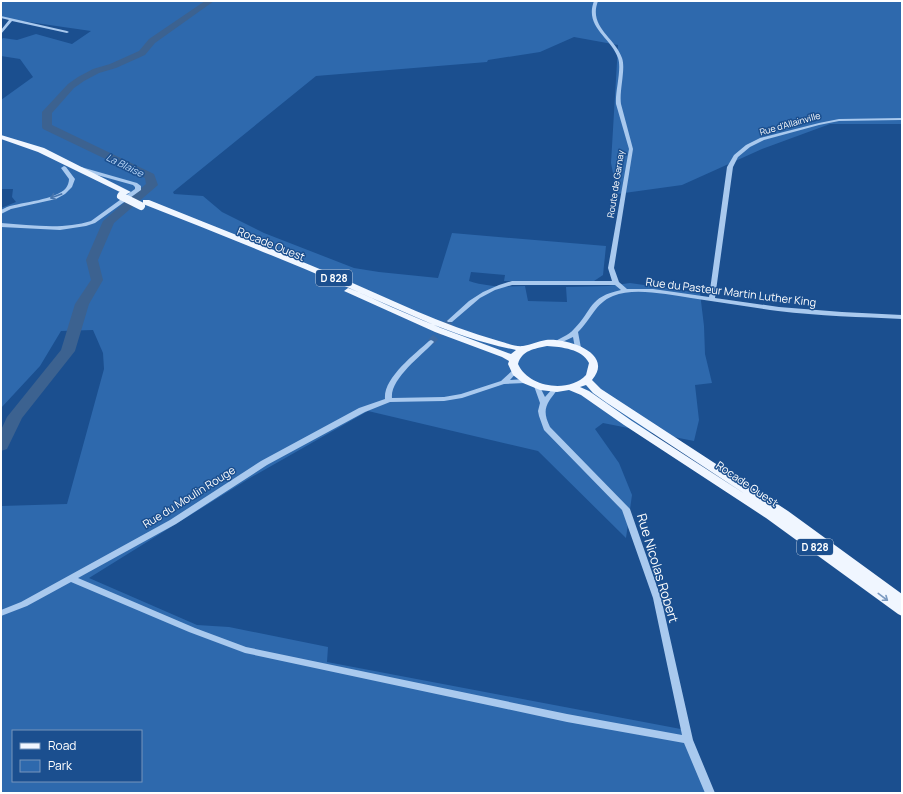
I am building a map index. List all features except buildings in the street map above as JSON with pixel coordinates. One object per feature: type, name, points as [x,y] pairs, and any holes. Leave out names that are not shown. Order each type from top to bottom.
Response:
[{"type":"main road","name":"D 828","points":[[1,137],[41,150],[79,168]]},
{"type":"main road","name":"D 828","points":[[1,142],[32,152],[64,168]]},
{"type":"main road","name":"Rocade Ouest","points":[[64,168],[144,204],[438,330],[505,354],[514,360]]},
{"type":"main road","name":"Rocade Ouest","points":[[79,168],[124,194]]},
{"type":"main road","name":"Rocade Ouest","points":[[144,204],[276,253],[444,325],[498,344],[523,349]]},
{"type":"main road","points":[[556,343],[578,348],[589,356],[594,366],[591,376],[587,380],[571,387],[555,389],[537,386],[526,381],[515,371],[513,365],[514,360],[523,349],[538,344],[556,343]]},
{"type":"main road","name":"Rocade Ouest","points":[[587,380],[597,391],[611,401],[784,514],[902,600]]},
{"type":"main road","name":"Rocade Ouest","points":[[571,387],[585,393],[628,423],[770,515],[902,611]]},
{"type":"street","name":"Route de Garnay","points":[[596,1],[594,10],[595,21],[620,58],[618,99],[632,149],[611,268],[616,283]]},
{"type":"street","points":[[1,17],[11,20],[25,21],[67,32]]},
{"type":"street","points":[[1,33],[11,20]]},
{"type":"street","name":"Rue d'Allainville","points":[[712,299],[730,167],[736,156],[748,146],[762,139],[819,124],[853,119],[902,119]]},
{"type":"street","points":[[1,212],[14,206],[47,199],[65,192],[69,189],[72,179],[64,168]]},
{"type":"street","points":[[1,225],[60,228],[84,225],[92,222],[138,190],[138,186],[135,184],[120,178],[79,168]]},
{"type":"street","points":[[450,321],[475,298],[487,290],[512,283],[616,283],[626,291]]},
{"type":"street","name":"Rue du Pasteur Martin Luther King","points":[[556,343],[575,332],[598,302],[612,295],[626,291],[645,290],[779,309],[902,317]]},
{"type":"street","points":[[575,332],[578,348]]},
{"type":"street","points":[[389,400],[387,394],[390,384],[430,342]]},
{"type":"street","name":"Rue du Moulin Rouge","points":[[503,382],[515,371]]},
{"type":"street","name":"Rue du Moulin Rouge","points":[[1,613],[24,604],[172,522],[283,452],[362,410],[389,400],[444,399],[462,396],[503,382],[526,381]]},
{"type":"street","name":"Rue Nicolas Robert","points":[[537,386],[543,402],[541,413],[546,428],[626,509],[657,598],[688,740],[710,793]]},
{"type":"street","points":[[543,402],[555,389]]},
{"type":"street","points":[[70,578],[192,630],[245,650],[567,718],[688,740]]},
{"type":"green space","points":[[1,1],[902,1],[902,124],[830,124],[762,149],[682,185],[617,194],[611,163],[618,45],[574,37],[540,52],[488,60],[487,62],[316,76],[173,192],[174,194],[203,196],[222,212],[264,233],[354,268],[438,278],[452,233],[606,246],[603,275],[594,281],[504,281],[505,275],[471,272],[469,281],[476,283],[497,286],[525,286],[528,301],[567,302],[566,287],[608,286],[630,283],[700,293],[704,326],[705,354],[712,383],[695,385],[699,420],[694,441],[603,423],[595,429],[619,463],[632,495],[626,538],[538,451],[368,411],[250,478],[89,578],[197,625],[229,627],[328,647],[327,662],[686,730],[713,793],[1,793],[1,506],[67,504],[104,369],[103,353],[93,330],[61,331],[40,366],[1,408],[1,208],[16,202],[12,197],[13,189],[1,189],[1,100],[33,77],[20,59],[1,56],[1,40],[3,38],[17,40],[36,34],[72,44],[91,31],[1,18]]},
{"type":"waterway","name":"La Blaise","points":[[1,446],[15,417],[68,351],[82,304],[97,280],[92,260],[109,221],[152,185],[150,176],[47,127],[47,112],[71,86],[81,79],[96,71],[113,66],[142,53],[152,41],[210,1]]},
{"type":"tunnel","points":[[431,342],[450,321]]}]
